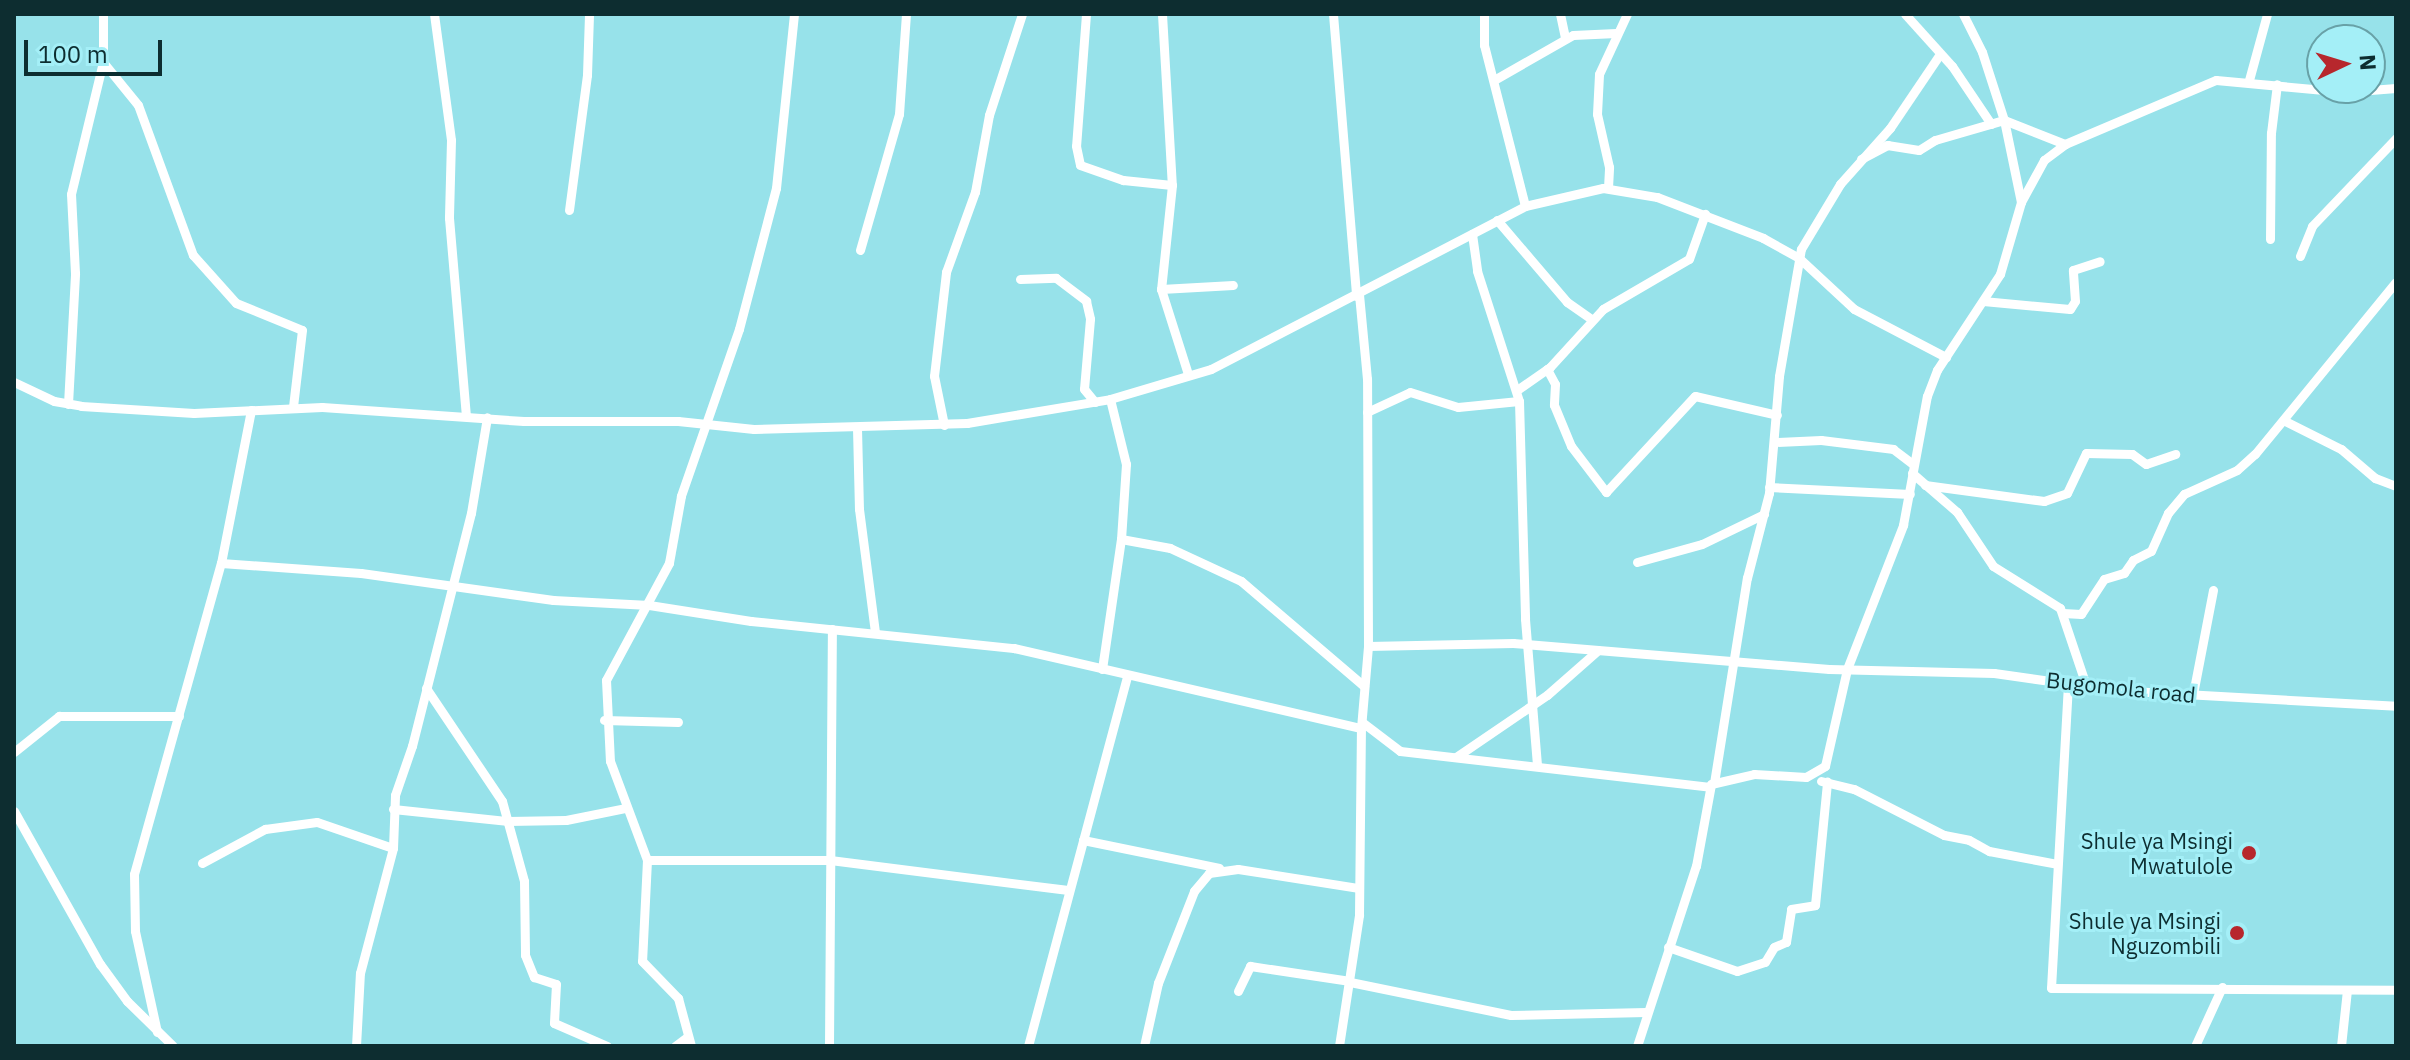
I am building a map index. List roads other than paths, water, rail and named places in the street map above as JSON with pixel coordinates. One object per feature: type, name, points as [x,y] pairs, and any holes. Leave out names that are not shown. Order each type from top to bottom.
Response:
[{"type":"street","points":[[68,404],[75,273],[71,194],[103,62],[103,14]]},
{"type":"street","points":[[434,14],[451,140],[449,218],[466,415]]},
{"type":"street","points":[[569,210],[588,66],[589,14]]},
{"type":"street","points":[[675,1046],[689,1042],[678,998],[642,961],[647,860],[625,808],[604,720],[609,669],[649,605],[669,563],[681,496],[739,329],[776,188],[794,14]]},
{"type":"street","points":[[860,250],[899,114],[906,14]]},
{"type":"street","points":[[944,425],[934,376],[946,272],[975,192],[989,115],[1022,14]]},
{"type":"street","points":[[1086,14],[1076,146],[1080,165],[1123,180],[1172,185]]},
{"type":"street","points":[[1162,14],[1172,185],[1161,289],[1188,374]]},
{"type":"street","points":[[1333,14],[1367,412],[1368,646],[1361,725],[1358,888],[1350,981],[1339,1046]]},
{"type":"street","points":[[1484,14],[1484,45],[1525,206]]},
{"type":"street","points":[[1560,14],[1565,38]]},
{"type":"street","points":[[1608,188],[1596,98],[1600,67],[1627,14]]},
{"type":"street","points":[[1905,14],[1940,54],[1991,124]]},
{"type":"street","points":[[1963,14],[2004,120],[2021,202]]},
{"type":"street","points":[[2249,80],[2267,14]]},
{"type":"street","points":[[1494,80],[1565,38],[1616,33]]},
{"type":"street","points":[[1637,1046],[1696,866],[1769,487],[1799,258],[1858,160],[1890,128],[1940,54]]},
{"type":"street","points":[[103,62],[138,105],[193,255],[236,303],[302,330],[293,407]]},
{"type":"street","points":[[1806,777],[1825,766],[1847,669],[1895,550],[1910,494],[1927,396],[1946,357],[1983,301],[2010,250],[2021,202],[2044,160],[2065,144],[2191,87],[2222,79],[2345,92],[2396,88]]},
{"type":"street","points":[[2270,239],[2271,133],[2277,84]]},
{"type":"street","points":[[1858,160],[1887,145],[1916,150],[2004,120],[2065,144]]},
{"type":"street","points":[[2300,256],[2312,226],[2396,138]]},
{"type":"street","points":[[14,382],[68,404],[194,413],[293,407],[705,425],[857,428],[944,425],[1110,399],[1237,359],[1525,206],[1553,195],[1608,188],[1657,197],[1705,214],[1799,258],[1854,309],[1946,357]]},
{"type":"street","points":[[1367,412],[1410,392],[1458,407],[1518,395],[1547,369],[1591,319],[1689,259],[1705,214]]},
{"type":"street","points":[[1497,220],[1567,302],[1591,319]]},
{"type":"street","points":[[1472,234],[1477,271],[1518,395],[1537,765]]},
{"type":"street","points":[[1983,301],[2070,309],[2075,301],[2073,270],[2100,261]]},
{"type":"street","points":[[1020,279],[1056,278],[1086,301],[1090,319],[1084,389],[1095,402]]},
{"type":"street","points":[[1776,442],[1862,444],[1893,449],[1925,485],[1962,517],[1993,566],[2063,613],[2081,614],[2104,579],[2124,573],[2133,560],[2151,551],[2168,513],[2184,494],[2237,470],[2285,421],[2396,282]]},
{"type":"street","points":[[1161,289],[1233,285]]},
{"type":"street","points":[[1547,369],[1555,384],[1553,402],[1571,446],[1606,492],[1695,396],[1777,415]]},
{"type":"street","points":[[1102,669],[1121,539],[1126,464],[1110,399]]},
{"type":"street","points":[[157,1032],[135,931],[133,882],[221,563],[251,410]]},
{"type":"street","points":[[356,1046],[360,973],[393,848],[393,809],[452,584],[487,417]]},
{"type":"street","points":[[2285,421],[2345,451],[2375,478],[2396,486]]},
{"type":"street","points":[[857,428],[859,509],[875,633]]},
{"type":"street","points":[[1925,485],[2044,501],[2067,493],[2086,453],[2132,454],[2146,464],[2175,454]]},
{"type":"street","points":[[1769,487],[1910,494]]},
{"type":"street","points":[[1637,562],[1702,544],[1764,514]]},
{"type":"street","points":[[1121,539],[1170,548],[1241,581],[1287,615],[1364,686]]},
{"type":"street","points":[[221,563],[452,584],[553,600],[649,605],[832,629],[1014,648],[1127,676],[1361,725],[1400,751],[1712,785],[1754,774],[1806,777],[1854,789],[1944,835],[1969,840],[1989,851],[2057,864]]},
{"type":"street","points":[[2193,694],[2213,590]]},
{"type":"street","points":[[2063,613],[2068,642],[2087,688]]},
{"type":"street","points":[[829,1046],[832,629]]},
{"type":"street","name":"Bugomola road","points":[[1368,646],[1530,645],[1734,658],[1847,669],[1994,673],[2087,688],[2396,706]]},
{"type":"street","points":[[1456,757],[1534,704],[1598,650]]},
{"type":"street","points":[[1028,1046],[1127,676]]},
{"type":"street","points":[[2068,684],[2048,968],[2052,989],[2222,987],[2396,990]]},
{"type":"street","points":[[426,688],[484,770],[508,821],[524,881],[531,974],[555,981],[554,1023],[583,1042],[607,1046]]},
{"type":"street","points":[[14,752],[59,716],[179,716]]},
{"type":"street","points":[[604,720],[678,722]]},
{"type":"street","points":[[1668,947],[1739,971],[1764,963],[1774,947],[1787,941],[1791,909],[1814,906],[1827,782]]},
{"type":"street","points":[[393,809],[508,821],[566,820],[625,808]]},
{"type":"street","points":[[14,811],[100,964],[157,1032],[173,1046]]},
{"type":"street","points":[[202,863],[265,829],[317,822],[393,848]]},
{"type":"street","points":[[1083,840],[1219,868],[1358,888]]},
{"type":"street","points":[[647,860],[830,860],[1068,890]]},
{"type":"street","points":[[1144,1046],[1158,983],[1194,891],[1203,878],[1219,868]]},
{"type":"street","points":[[1238,991],[1250,966],[1350,981],[1511,1015],[1646,1012]]},
{"type":"street","points":[[2195,1046],[2222,987]]},
{"type":"street","points":[[2341,1046],[2347,990]]},
{"type":"place","name":"Shule ya Msingi Mwatulole","points":[[2249,853]]},
{"type":"place","name":"Shule ya Msingi Nguzombili","points":[[2237,933]]}]
